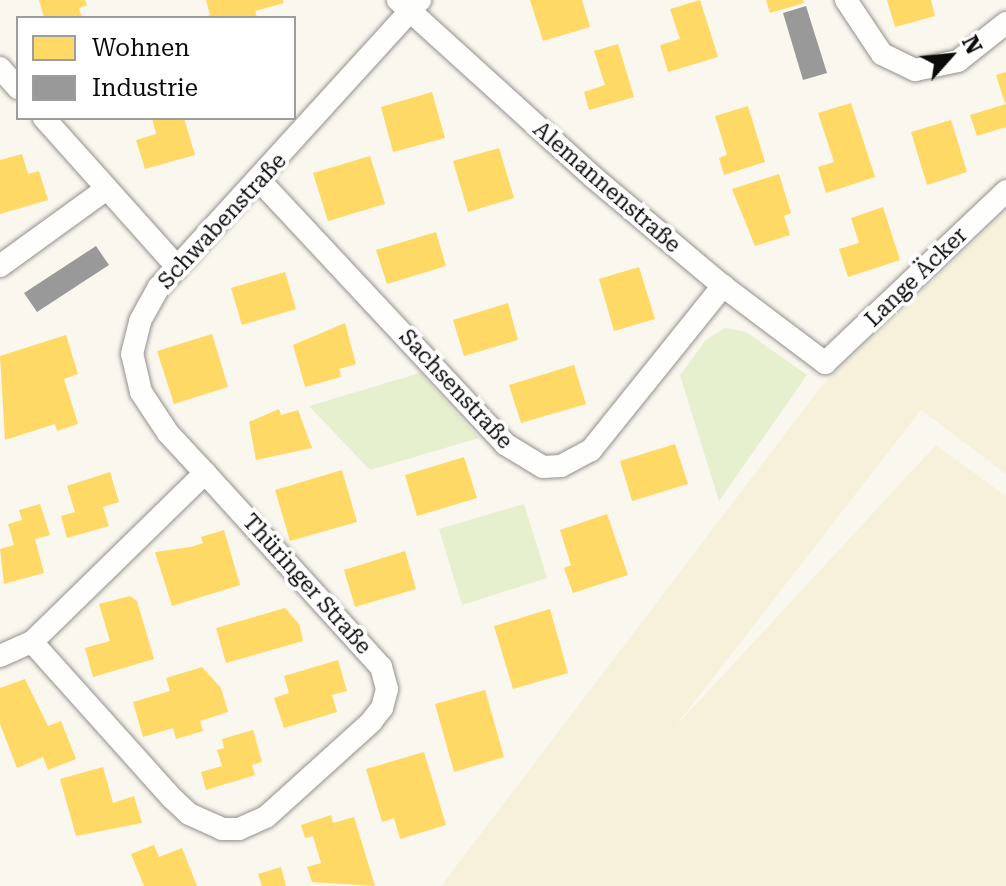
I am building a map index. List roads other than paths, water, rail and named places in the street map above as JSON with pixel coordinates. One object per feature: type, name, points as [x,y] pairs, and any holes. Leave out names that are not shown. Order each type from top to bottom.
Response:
[{"type":"street","points":[[846,0],[882,54],[915,70],[958,61],[1006,23]]},
{"type":"street","name":"Schwabenstraße","points":[[205,473],[152,411],[133,373],[140,321],[177,267],[260,181],[409,4]]},
{"type":"street","name":"Alemannenstraße","points":[[409,4],[723,286],[825,363]]},
{"type":"street","points":[[0,68],[16,86]]},
{"type":"street","points":[[46,120],[105,190],[177,267]]},
{"type":"street","name":"Sachsenstraße","points":[[260,181],[505,444],[543,467],[561,466],[591,450],[723,286]]},
{"type":"street","points":[[0,266],[105,190]]},
{"type":"street","name":"Lange Äcker","points":[[825,363],[1006,191]]},
{"type":"street","points":[[0,656],[32,642],[205,473]]},
{"type":"street","name":"Thüringer Straße","points":[[32,642],[172,798],[189,814],[222,829],[239,829],[266,817],[371,722],[382,708],[387,689],[381,667],[205,473]]}]
